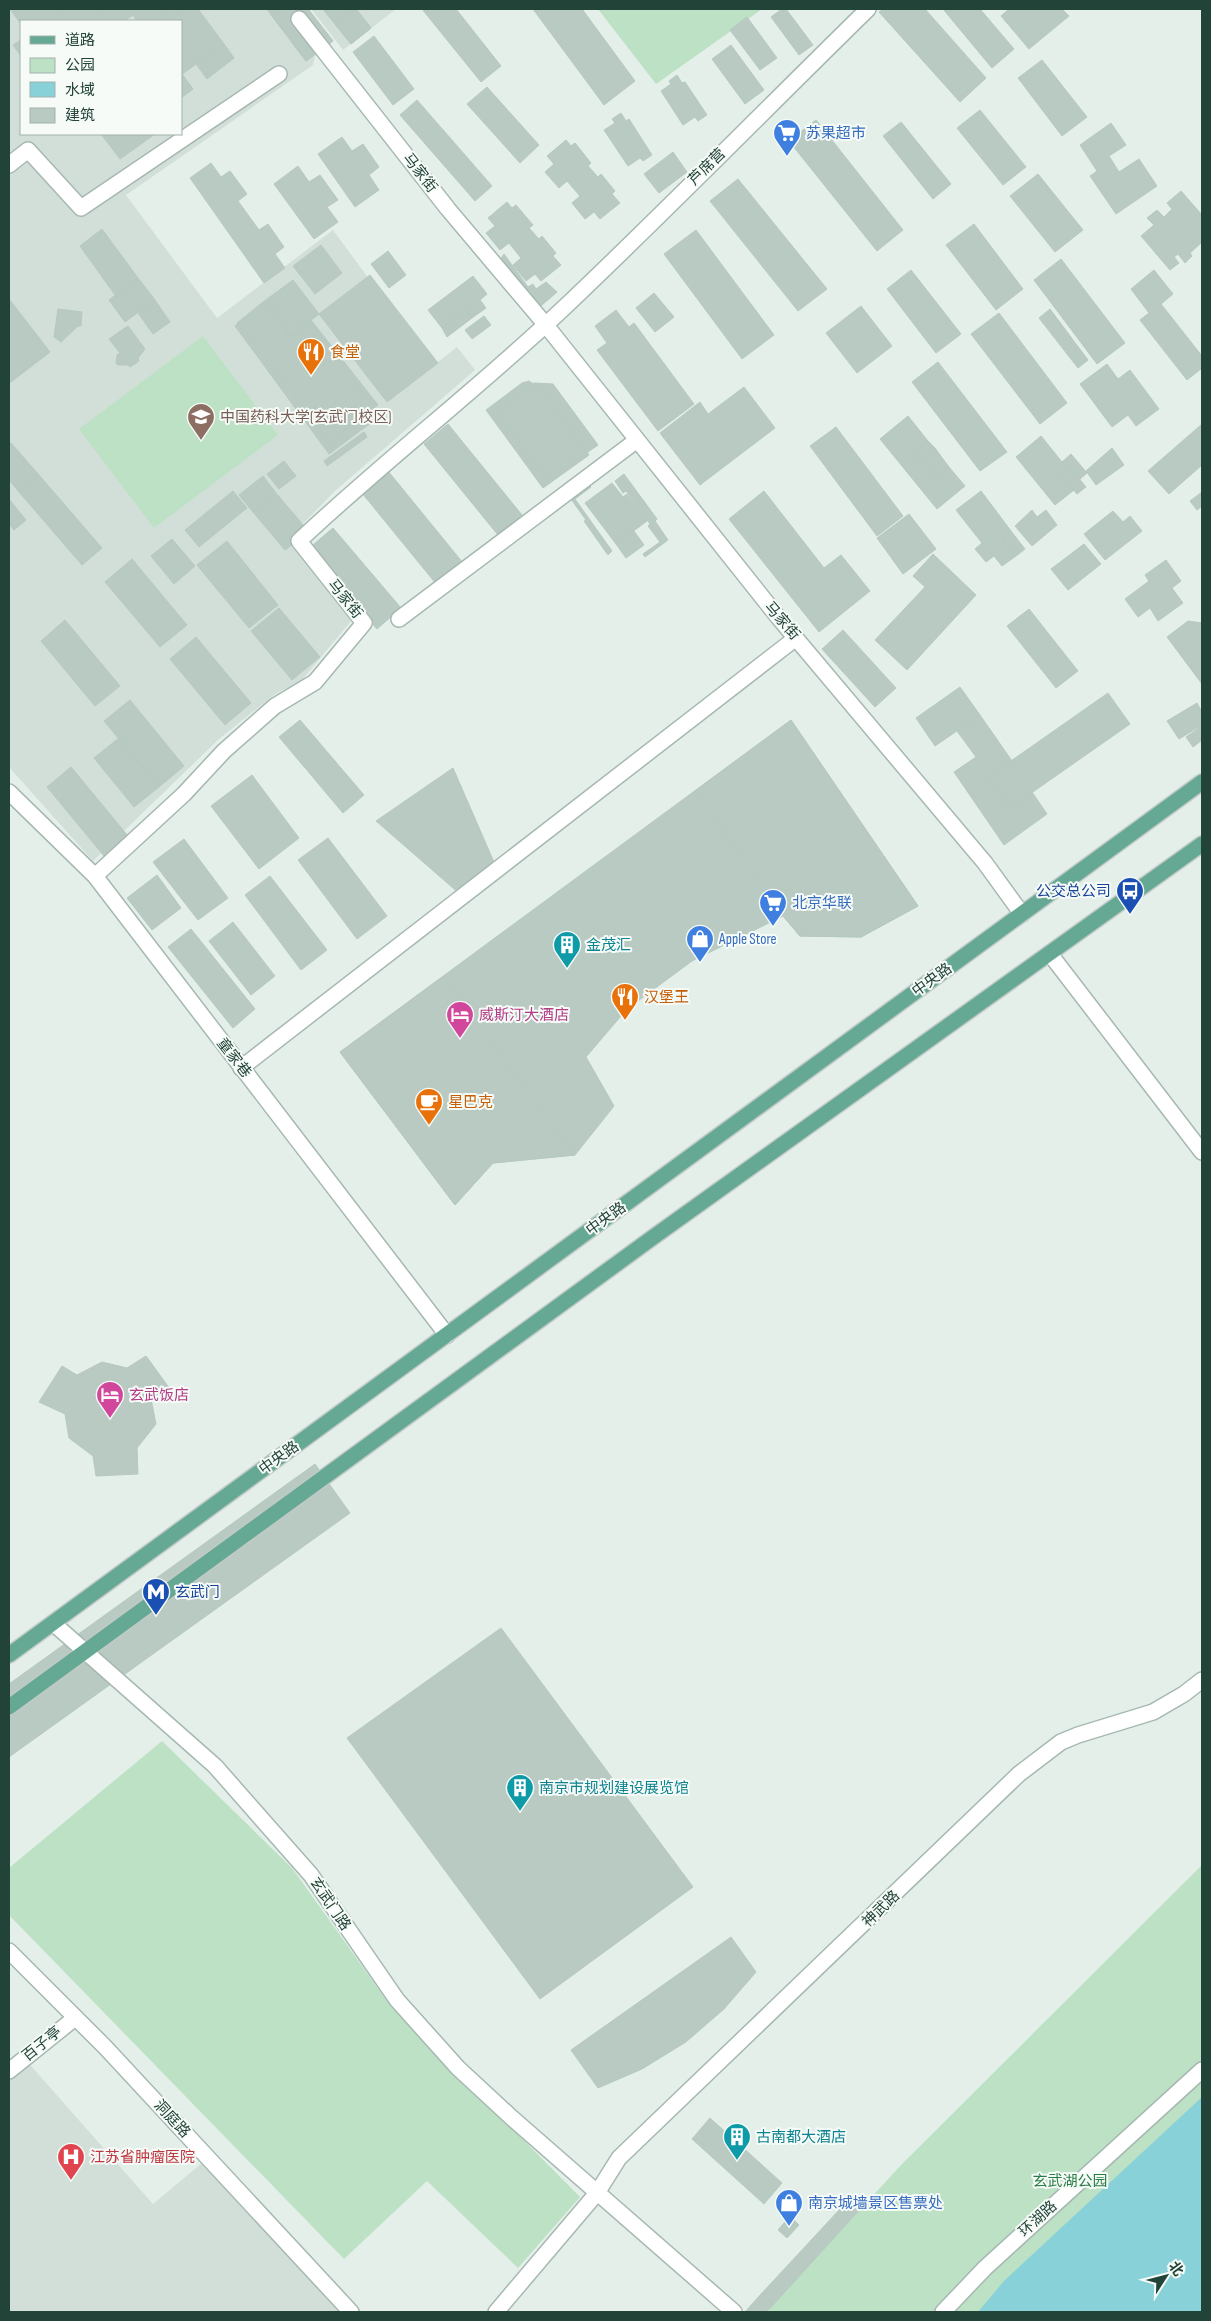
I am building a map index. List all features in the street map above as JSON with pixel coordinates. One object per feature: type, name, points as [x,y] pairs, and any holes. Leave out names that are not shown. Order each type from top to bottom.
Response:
[{"type":"main road","name":"中央路","points":[[9,1655],[1202,782]]},
{"type":"main road","points":[[9,1707],[87,1652],[652,1238],[1202,844]]},
{"type":"street","name":"芦席营","points":[[546,324],[868,9]]},
{"type":"street","name":"马家街","points":[[299,20],[448,209],[546,324],[778,617],[985,863],[1022,914]]},
{"type":"street","points":[[9,165],[28,150],[82,208],[279,74]]},
{"type":"street","name":"马家街","points":[[95,876],[177,801],[224,751],[275,706],[315,682],[364,623],[299,541],[360,484],[433,425],[546,324]]},
{"type":"street","points":[[399,619],[637,440]]},
{"type":"street","points":[[241,1068],[796,638]]},
{"type":"street","name":"童家巷","points":[[9,792],[95,876],[447,1335]]},
{"type":"street","points":[[1050,954],[1202,1152]]},
{"type":"street","name":"玄武门路","points":[[53,1623],[215,1766],[311,1875],[396,2000],[458,2068],[512,2118],[734,2312]]},
{"type":"street","name":"神武路","points":[[496,2312],[598,2193],[619,2158],[1019,1774],[1061,1742],[1153,1712],[1184,1694],[1202,1680]]},
{"type":"street","name":"洞庭路","points":[[9,1951],[160,2107],[351,2312]]},
{"type":"street","name":"百子亭","points":[[9,2071],[75,2018]]},
{"type":"street","name":"环湖路","points":[[943,2312],[985,2268],[1202,2070]]},
{"type":"shaded area","name":"中国药科大学(玄武门校区)","points":[[9,9],[281,9],[315,56],[313,65],[126,195],[217,318],[333,230],[433,366],[457,347],[475,370],[335,491],[287,540],[351,621],[302,680],[275,694],[219,739],[93,861],[9,767]]},
{"type":"shaded area","points":[[311,9],[396,9],[343,50]]},
{"type":"shaded area","name":"江苏省肿瘤医院","points":[[24,2058],[153,2204],[208,2158],[351,2312],[9,2312],[9,2071]]},
{"type":"green space","points":[[598,9],[762,9],[656,84]]},
{"type":"green space","points":[[203,336],[278,435],[154,528],[79,429]]},
{"type":"green space","points":[[162,1741],[292,1868],[392,2008],[580,2197],[518,2268],[427,2181],[344,2259],[9,1915],[9,1868]]},
{"type":"green space","name":"玄武湖公园","points":[[1202,1865],[1202,2312],[766,2312],[902,2164]]},
{"type":"water","points":[[1202,2097],[1202,2312],[978,2312],[1004,2281]]},
{"type":"building","points":[[10,9],[63,9],[47,20],[20,20],[20,23]]},
{"type":"building","points":[[63,9],[96,9],[104,20],[47,20]]},
{"type":"building","points":[[96,9],[158,9],[166,20],[136,20],[133,15],[126,20],[104,20]]},
{"type":"building","points":[[158,9],[184,9],[168,20],[166,20]]},
{"type":"building","points":[[184,9],[198,9],[224,44],[182,74],[182,20],[168,20]]},
{"type":"building","points":[[267,9],[308,9],[333,41],[306,61]]},
{"type":"building","points":[[267,9],[282,9],[272,16]]},
{"type":"building","points":[[282,9],[308,9],[333,41],[306,61],[272,16]]},
{"type":"building","points":[[323,9],[356,9],[371,28],[351,44]]},
{"type":"building","points":[[323,9],[356,9],[336,25]]},
{"type":"building","points":[[356,9],[371,28],[351,44],[336,25]]},
{"type":"building","points":[[422,9],[456,9],[501,66],[481,82]]},
{"type":"building","points":[[533,9],[582,9],[635,81],[604,105]]},
{"type":"building","points":[[782,9],[786,9],[813,45],[799,55],[771,17]]},
{"type":"building","points":[[883,9],[925,9],[986,78],[960,102],[879,12]]},
{"type":"building","points":[[943,9],[980,9],[1014,49],[992,68]]},
{"type":"building","points":[[1009,9],[1062,9],[1069,16],[1029,49],[1001,16]]},
{"type":"building","points":[[747,17],[777,58],[760,70],[730,30]]},
{"type":"building","points":[[374,36],[414,89],[393,105],[353,52]]},
{"type":"building","points":[[20,41],[20,55],[13,45]]},
{"type":"building","points":[[224,44],[234,58],[207,79],[196,64]]},
{"type":"building","points":[[731,45],[764,90],[745,104],[712,59]]},
{"type":"building","points":[[1042,60],[1087,117],[1062,136],[1018,78]]},
{"type":"building","points":[[182,74],[193,89],[182,97]]},
{"type":"building","points":[[677,75],[682,83],[685,82],[707,115],[698,121],[695,117],[683,125],[661,91],[671,84],[669,81]]},
{"type":"building","points":[[487,87],[539,145],[520,163],[467,104]]},
{"type":"building","points":[[417,100],[492,186],[475,201],[400,115]]},
{"type":"building","points":[[980,110],[1026,167],[1003,185],[957,128]]},
{"type":"building","points":[[621,113],[626,121],[629,119],[652,155],[643,161],[640,158],[628,166],[604,130],[615,123],[612,119]]},
{"type":"building","points":[[816,120],[903,230],[877,251],[789,141]]},
{"type":"building","points":[[901,122],[951,184],[933,199],[883,136]]},
{"type":"building","points":[[1111,123],[1126,145],[1109,156],[1119,172],[1139,159],[1157,186],[1116,214],[1090,176],[1097,171],[1080,145]]},
{"type":"building","points":[[102,135],[154,135],[120,159]]},
{"type":"building","points":[[342,137],[352,151],[363,144],[379,167],[369,175],[379,190],[355,207],[318,154]]},
{"type":"building","points":[[566,140],[571,146],[575,143],[591,163],[588,166],[598,177],[601,174],[615,191],[612,194],[620,203],[600,219],[594,212],[585,219],[572,203],[580,196],[567,181],[559,188],[545,172],[554,164],[547,156]]},
{"type":"building","points":[[673,152],[687,172],[659,193],[644,174]]},
{"type":"building","points":[[211,163],[221,177],[230,171],[247,194],[238,201],[259,230],[268,224],[284,247],[275,254],[285,268],[264,283],[190,178]]},
{"type":"building","points":[[298,166],[309,182],[320,175],[338,200],[327,207],[338,222],[314,239],[274,184]]},
{"type":"building","points":[[1038,174],[1083,230],[1055,252],[1010,196]]},
{"type":"building","points":[[738,179],[827,289],[798,311],[710,201]]},
{"type":"building","points":[[1181,191],[1202,215],[1202,244],[1190,253],[1192,256],[1185,263],[1178,254],[1174,257],[1179,263],[1170,270],[1141,236],[1154,225],[1147,218],[1157,210],[1164,217],[1172,209],[1167,203]]},
{"type":"building","points":[[507,202],[512,208],[516,205],[533,225],[529,228],[539,239],[542,236],[556,253],[553,256],[561,265],[541,281],[535,274],[526,281],[513,265],[521,258],[509,243],[500,250],[486,233],[495,226],[488,218]]},
{"type":"building","points":[[974,224],[1023,289],[996,310],[946,245]]},
{"type":"building","points":[[102,229],[138,278],[115,295],[80,246]]},
{"type":"building","points":[[696,230],[774,335],[742,359],[664,254]]},
{"type":"building","points":[[321,245],[342,273],[315,294],[293,266]]},
{"type":"building","points":[[388,251],[406,275],[389,288],[371,264]]},
{"type":"building","points":[[504,254],[528,287],[533,284],[536,289],[546,282],[557,292],[535,311],[497,264]]},
{"type":"building","points":[[1061,259],[1125,343],[1097,364],[1034,280]]},
{"type":"building","points":[[911,270],[961,334],[936,353],[887,289]]},
{"type":"building","points":[[1154,270],[1173,294],[1161,304],[1202,356],[1202,368],[1187,380],[1140,320],[1149,313],[1131,289]]},
{"type":"building","points":[[370,275],[438,363],[387,402],[319,314]]},
{"type":"building","points":[[473,276],[487,294],[480,300],[486,308],[472,318],[466,310],[442,328],[428,310]]},
{"type":"building","points":[[138,278],[155,300],[125,322],[109,300]]},
{"type":"building","points":[[293,280],[319,314],[290,336],[263,302]]},
{"type":"building","points":[[654,293],[674,317],[655,332],[636,308]]},
{"type":"building","points":[[9,299],[50,352],[11,382],[9,379]]},
{"type":"building","points":[[155,300],[170,322],[153,334],[138,313]]},
{"type":"building","name":"食堂","points":[[263,302],[290,336],[311,320],[378,405],[330,442],[237,323]]},
{"type":"building","name":"食堂","points":[[268,302],[293,336],[311,323],[380,416],[329,454],[235,326]]},
{"type":"building","points":[[861,306],[892,346],[857,373],[826,333]]},
{"type":"building","points":[[58,309],[82,312],[81,326],[78,326],[61,342],[54,337]]},
{"type":"building","points":[[1050,309],[1088,360],[1078,368],[1039,318]]},
{"type":"building","points":[[466,310],[472,318],[447,337],[442,328]]},
{"type":"building","points":[[616,310],[629,327],[634,323],[694,404],[658,431],[597,350],[607,343],[595,326]]},
{"type":"building","points":[[999,313],[1067,403],[1040,424],[971,334]]},
{"type":"building","points":[[484,316],[491,325],[472,339],[465,330]]},
{"type":"building","points":[[128,326],[145,349],[138,358],[139,361],[130,367],[116,363],[117,355],[120,353],[109,339]]},
{"type":"building","points":[[938,362],[1007,452],[980,471],[912,382]]},
{"type":"building","points":[[1107,364],[1118,379],[1130,370],[1159,409],[1136,426],[1128,415],[1112,427],[1080,384]]},
{"type":"building","points":[[529,381],[541,389],[589,455],[543,488],[486,410],[522,383]]},
{"type":"building","points":[[534,383],[553,384],[598,445],[547,481],[496,410]]},
{"type":"building","points":[[744,387],[775,428],[700,485],[660,433],[700,402],[708,414]]},
{"type":"building","points":[[908,416],[928,441],[914,453],[920,460],[935,448],[943,459],[929,471],[935,479],[949,467],[965,486],[937,509],[880,439]]},
{"type":"building","points":[[448,424],[522,515],[498,535],[424,444]]},
{"type":"building","points":[[1202,424],[1202,465],[1169,494],[1148,471]]},
{"type":"building","points":[[836,427],[903,516],[877,536],[810,446]]},
{"type":"building","points":[[364,432],[367,437],[327,466],[324,461]]},
{"type":"building","points":[[1041,436],[1062,462],[1071,454],[1087,473],[1080,479],[1069,466],[1060,473],[1074,490],[1055,505],[1016,457]]},
{"type":"building","points":[[928,441],[935,448],[920,460],[914,453]]},
{"type":"building","points":[[11,443],[39,475],[19,492],[9,480],[9,444]]},
{"type":"building","points":[[1112,448],[1124,465],[1096,485],[1086,471]]},
{"type":"building","points":[[943,459],[949,467],[935,479],[929,471]]},
{"type":"building","points":[[284,461],[296,476],[279,489],[267,474]]},
{"type":"building","points":[[1069,466],[1086,487],[1077,494],[1060,473]]},
{"type":"building","points":[[388,471],[463,563],[437,585],[362,493]]},
{"type":"building","points":[[624,474],[657,519],[655,521],[668,540],[645,557],[643,554],[660,542],[648,526],[650,524],[626,491],[623,493],[615,481]]},
{"type":"building","points":[[39,475],[102,548],[82,565],[19,492]]},
{"type":"building","points":[[263,476],[276,493],[253,512],[239,495]]},
{"type":"building","points":[[612,483],[623,497],[627,494],[647,521],[616,544],[585,503]]},
{"type":"building","points":[[589,485],[591,487],[575,499],[612,551],[608,555],[571,499]]},
{"type":"building","points":[[233,491],[247,508],[199,547],[185,530]]},
{"type":"building","points":[[764,491],[824,568],[841,555],[870,591],[819,632],[729,519]]},
{"type":"building","points":[[981,491],[1011,531],[1002,538],[1016,556],[1002,566],[994,556],[986,562],[975,549],[982,543],[956,510]]},
{"type":"building","points":[[1202,492],[1202,506],[1197,510],[1190,501]]},
{"type":"building","points":[[276,493],[309,532],[285,550],[253,512]]},
{"type":"building","points":[[9,499],[26,520],[14,530],[9,524]]},
{"type":"building","points":[[1032,510],[1037,517],[1046,510],[1057,525],[1032,546],[1015,526]]},
{"type":"building","points":[[1113,511],[1123,522],[1130,516],[1142,531],[1105,560],[1084,534]]},
{"type":"building","points":[[909,514],[936,549],[903,574],[877,538]]},
{"type":"building","points":[[333,528],[401,608],[377,629],[308,549]]},
{"type":"building","points":[[634,531],[644,545],[626,558],[616,544]]},
{"type":"building","points":[[1011,531],[1025,549],[1016,556],[1002,538]]},
{"type":"building","points":[[172,539],[195,566],[174,584],[151,556]]},
{"type":"building","points":[[227,541],[278,605],[249,628],[197,565]]},
{"type":"building","points":[[1084,544],[1101,564],[1068,590],[1051,569]]},
{"type":"building","points":[[933,554],[976,595],[907,670],[875,640],[925,587],[913,576]]},
{"type":"building","points":[[132,559],[187,625],[160,647],[105,582]]},
{"type":"building","points":[[1166,560],[1181,581],[1172,588],[1183,603],[1158,621],[1150,608],[1138,617],[1125,599],[1149,581],[1145,575]]},
{"type":"building","points":[[279,608],[320,657],[292,680],[251,631]]},
{"type":"building","points":[[1029,609],[1078,671],[1056,688],[1007,626]]},
{"type":"building","points":[[65,620],[120,686],[95,706],[41,641]]},
{"type":"building","points":[[1188,621],[1202,623],[1202,684],[1167,637]]},
{"type":"building","points":[[843,630],[896,688],[875,707],[822,649]]},
{"type":"building","points":[[196,637],[251,703],[225,725],[170,659]]},
{"type":"building","points":[[960,687],[980,715],[935,746],[916,718]]},
{"type":"building","points":[[1108,693],[1130,724],[1010,808],[988,777]]},
{"type":"building","points":[[130,700],[184,766],[159,787],[104,721]]},
{"type":"building","points":[[1197,703],[1202,712],[1202,725],[1179,739],[1167,721]]},
{"type":"building","points":[[980,715],[1012,761],[988,777],[1010,808],[1032,792],[1047,814],[1004,845],[954,772],[976,757],[957,731]]},
{"type":"building","points":[[300,720],[364,795],[343,813],[279,737]]},
{"type":"building","name":"金茂汇","points":[[791,720],[918,906],[861,937],[800,936],[783,916],[692,961],[627,1009],[586,1057],[614,1106],[575,1155],[493,1163],[455,1205],[340,1052]]},
{"type":"building","points":[[791,720],[918,906],[861,937],[800,936],[783,916],[695,791]]},
{"type":"building","points":[[1202,726],[1202,740],[1193,747],[1186,737]]},
{"type":"building","points":[[119,738],[159,787],[134,807],[94,758]]},
{"type":"building","points":[[71,767],[128,836],[104,856],[47,787]]},
{"type":"building","points":[[453,768],[500,876],[468,901],[376,821]]},
{"type":"building","points":[[252,775],[299,838],[259,869],[211,806]]},
{"type":"building","points":[[328,838],[387,916],[357,939],[298,860]]},
{"type":"building","points":[[184,839],[228,898],[198,920],[153,862]]},
{"type":"building","points":[[157,875],[181,908],[152,930],[127,898]]},
{"type":"building","points":[[270,876],[327,950],[301,970],[245,895]]},
{"type":"building","points":[[233,922],[275,976],[251,995],[209,941]]},
{"type":"building","points":[[191,929],[255,1009],[233,1028],[168,947]]},
{"type":"building","points":[[443,977],[575,1155],[493,1163],[455,1205],[340,1052]]},
{"type":"building","name":"玄武饭店","points":[[146,1356],[170,1389],[151,1399],[156,1424],[137,1448],[138,1474],[96,1476],[93,1456],[69,1438],[65,1414],[39,1402],[62,1366],[77,1375],[102,1362],[127,1368]]},
{"type":"building","points":[[315,1464],[350,1513],[9,1757],[9,1684]]},
{"type":"building","name":"南京市规划建设展览馆","points":[[501,1628],[693,1887],[540,1999],[347,1738]]},
{"type":"building","points":[[731,1937],[756,1972],[724,2009],[686,2042],[642,2069],[598,2088],[571,2050]]},
{"type":"building","name":"古南都大酒店","points":[[710,2118],[782,2183],[764,2204],[692,2139]]},
{"type":"building","points":[[853,2195],[864,2205],[774,2304],[762,2293]]},
{"type":"building","name":"南京城墙景区售票处","points":[[790,2216],[799,2225],[787,2238],[778,2230]]},
{"type":"building","points":[[762,2293],[774,2304],[766,2312],[745,2312]]},
{"type":"place","name":"苏果超市","points":[[787,157]]},
{"type":"place","name":"食堂","points":[[311,376]]},
{"type":"place","name":"中国药科大学(玄武门校区)","points":[[201,441]]},
{"type":"place","name":"公交总公司","points":[[1130,915]]},
{"type":"place","name":"北京华联","points":[[773,927]]},
{"type":"place","name":"Apple Store","points":[[700,963]]},
{"type":"place","name":"金茂汇","points":[[567,969]]},
{"type":"place","name":"汉堡王","points":[[625,1021]]},
{"type":"place","name":"威斯汀大酒店","points":[[460,1039]]},
{"type":"place","name":"星巴克","points":[[429,1126]]},
{"type":"place","name":"玄武饭店","points":[[110,1419]]},
{"type":"place","name":"玄武门","points":[[156,1616]]},
{"type":"place","name":"南京市规划建设展览馆","points":[[520,1812]]},
{"type":"place","name":"古南都大酒店","points":[[737,2161]]},
{"type":"place","name":"江苏省肿瘤医院","points":[[71,2181]]},
{"type":"place","name":"南京城墙景区售票处","points":[[789,2227]]}]
